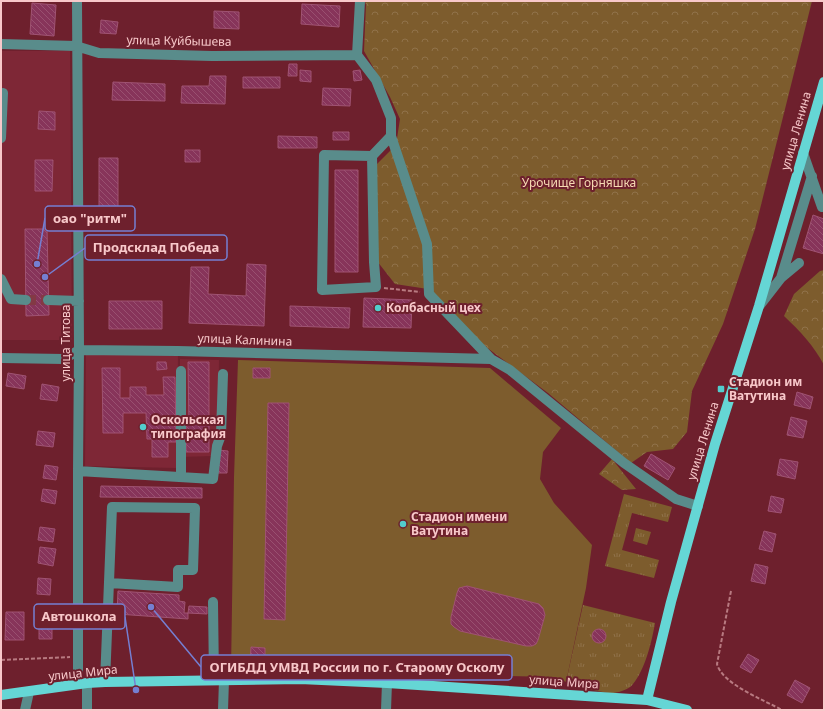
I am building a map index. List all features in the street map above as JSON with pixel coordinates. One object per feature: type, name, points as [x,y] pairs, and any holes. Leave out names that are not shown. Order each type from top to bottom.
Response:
[{"type":"main road","name":"улица Ленина","points":[[647,700],[669,609],[715,444],[759,306],[824,82]]},
{"type":"main road","name":"улица Мира","points":[[1,695],[105,682],[300,679],[387,683],[647,700]]},
{"type":"main road","points":[[647,700],[687,710]]},
{"type":"street","name":"улица Титова","points":[[77,1],[76,46],[79,301],[77,657],[87,710]]},
{"type":"street","points":[[360,1],[357,55],[376,80],[391,118],[391,136],[427,244],[429,294],[490,359],[510,370],[624,464],[676,499],[698,506]]},
{"type":"street","name":"улица Куйбышева","points":[[1,44],[76,46],[99,53],[212,56],[357,55]]},
{"type":"street","points":[[1,138],[3,93]]},
{"type":"street","points":[[372,156],[324,155],[322,290],[376,287],[374,262],[372,156],[391,136]]},
{"type":"street","points":[[803,153],[822,207]]},
{"type":"street","points":[[781,278],[812,176]]},
{"type":"street","points":[[759,306],[781,278],[799,263]]},
{"type":"street","points":[[1,279],[11,299],[26,300]]},
{"type":"street","points":[[48,300],[79,301]]},
{"type":"street","name":"улица Калинина","points":[[1,358],[64,359],[79,350],[490,359]]},
{"type":"street","points":[[180,371],[181,477]]},
{"type":"street","points":[[78,471],[213,479],[217,446],[221,435],[223,374]]},
{"type":"street","points":[[105,682],[108,583],[112,507],[195,508],[193,570],[178,570],[178,587],[108,583]]},
{"type":"street","points":[[213,602],[219,680],[223,710]]},
{"type":"street","points":[[386,710],[387,683]]},
{"type":"street","points":[[25,710],[29,692]]},
{"type":"path","points":[[376,287],[429,294]]},
{"type":"path","points":[[731,591],[716,664],[718,669],[731,683],[782,710]]},
{"type":"path","points":[[1,660],[77,657]]},
{"type":"shaded area","points":[[1,51],[70,51],[72,340],[1,340]]},
{"type":"shaded area","points":[[86,350],[178,351],[177,468],[85,466]]},
{"type":"shaded area","points":[[180,359],[219,360],[218,440],[213,456],[179,457]]},
{"type":"green space","name":"Урочище Горняшка","points":[[365,1],[812,1],[755,229],[723,324],[692,391],[687,432],[673,449],[647,452],[631,463],[548,393],[482,344],[428,289],[395,284],[377,261],[375,166],[396,145],[400,119],[390,97],[364,51]]},
{"type":"green space","points":[[824,270],[824,365],[816,351],[796,327],[784,316],[794,294],[820,271]]},
{"type":"green space","name":"Стадион имени Ватутина","points":[[238,360],[490,368],[561,428],[543,452],[540,479],[554,503],[592,545],[586,588],[566,682],[555,677],[231,670],[234,477]]},
{"type":"green space","points":[[612,459],[636,489],[622,490],[599,474]]},
{"type":"green space","points":[[624,494],[672,507],[668,522],[632,513],[622,550],[659,560],[654,578],[605,566]]},
{"type":"green space","points":[[636,528],[651,532],[647,545],[633,541]]},
{"type":"green space","points":[[583,605],[655,623],[650,647],[641,671],[633,684],[625,690],[608,693],[566,682]]},
{"type":"building","points":[[32,3],[56,5],[54,36],[30,34]]},
{"type":"building","points":[[302,4],[340,6],[339,27],[301,24]]},
{"type":"building","points":[[214,11],[239,12],[239,29],[214,28]]},
{"type":"building","points":[[101,20],[118,22],[116,34],[100,33]]},
{"type":"building","points":[[289,64],[297,64],[297,76],[288,76]]},
{"type":"building","points":[[300,70],[311,71],[311,82],[300,81]]},
{"type":"building","points":[[360,70],[362,80],[354,81],[353,71]]},
{"type":"building","points":[[210,76],[226,76],[225,104],[181,103],[182,86],[209,86]]},
{"type":"building","points":[[243,77],[280,77],[280,88],[243,88]]},
{"type":"building","points":[[113,82],[165,84],[165,101],[112,100]]},
{"type":"building","points":[[323,88],[351,89],[350,106],[322,105]]},
{"type":"building","points":[[39,111],[55,112],[55,130],[38,129]]},
{"type":"building","points":[[333,132],[349,132],[349,140],[333,140]]},
{"type":"building","points":[[278,136],[317,137],[317,148],[278,148]]},
{"type":"building","points":[[185,150],[200,150],[200,162],[185,162]]},
{"type":"building","points":[[99,158],[118,158],[118,220],[99,220]]},
{"type":"building","points":[[35,160],[53,160],[52,191],[35,191]]},
{"type":"building","points":[[335,170],[358,170],[358,272],[335,272]]},
{"type":"building","points":[[813,215],[824,219],[824,254],[803,248]]},
{"type":"building","points":[[25,229],[47,229],[49,315],[26,316]]},
{"type":"building","points":[[247,264],[266,265],[264,326],[189,323],[191,267],[209,267],[208,294],[246,296]]},
{"type":"building","points":[[364,298],[412,300],[411,328],[363,327]]},
{"type":"building","points":[[109,301],[162,301],[162,329],[109,329]]},
{"type":"building","points":[[290,306],[350,308],[349,328],[290,326]]},
{"type":"building","points":[[157,362],[166,362],[167,369],[157,370]]},
{"type":"building","points":[[188,362],[209,362],[209,452],[186,452],[186,425],[189,425]]},
{"type":"building","points":[[102,368],[120,368],[120,398],[130,398],[130,387],[146,387],[146,395],[164,395],[163,377],[175,377],[176,442],[168,442],[168,457],[152,457],[152,439],[147,439],[146,413],[123,413],[123,433],[103,433]]},
{"type":"building","points":[[253,368],[270,368],[270,378],[253,378]]},
{"type":"building","points":[[8,373],[26,376],[24,389],[6,386]]},
{"type":"building","points":[[42,384],[59,387],[57,401],[40,399]]},
{"type":"building","points":[[797,392],[813,397],[810,409],[794,405]]},
{"type":"building","points":[[268,403],[289,403],[285,620],[264,619]]},
{"type":"building","points":[[791,417],[807,421],[803,438],[787,435]]},
{"type":"building","points":[[38,431],[55,433],[53,447],[36,445]]},
{"type":"building","points":[[218,450],[228,451],[227,473],[217,473]]},
{"type":"building","points":[[651,454],[675,468],[668,480],[644,466]]},
{"type":"building","points":[[780,459],[798,462],[795,479],[777,475]]},
{"type":"building","points":[[45,465],[58,467],[56,480],[43,478]]},
{"type":"building","points":[[101,486],[202,488],[202,498],[100,497]]},
{"type":"building","points":[[43,489],[57,491],[55,504],[41,501]]},
{"type":"building","points":[[771,496],[784,499],[781,513],[768,511]]},
{"type":"building","points":[[40,527],[55,529],[53,542],[38,540]]},
{"type":"building","points":[[764,531],[776,534],[772,552],[759,549]]},
{"type":"building","points":[[40,547],[56,549],[53,566],[38,563]]},
{"type":"building","points":[[755,564],[768,567],[765,584],[751,581]]},
{"type":"building","points":[[38,578],[51,579],[50,595],[37,594]]},
{"type":"building","points":[[467,586],[539,604],[543,608],[545,615],[536,644],[526,646],[460,631],[454,627],[451,624],[451,617],[457,593],[459,588]]},
{"type":"building","points":[[118,591],[179,595],[179,601],[185,602],[184,613],[188,613],[188,619],[117,614]]},
{"type":"building","points":[[189,606],[207,607],[207,614],[188,613]]},
{"type":"building","points":[[6,612],[24,612],[24,640],[5,640]]},
{"type":"building","points":[[39,622],[52,622],[52,639],[39,639]]},
{"type":"building","points":[[599,629],[604,631],[606,636],[604,641],[599,643],[594,641],[592,636],[594,631]]},
{"type":"building","points":[[251,647],[265,648],[265,667],[250,666]]},
{"type":"building","points":[[748,654],[759,660],[751,673],[740,667]]},
{"type":"building","points":[[795,680],[810,688],[802,703],[787,695]]},
{"type":"tunnel","points":[[26,300],[48,300]]},
{"type":"place","name":"оао \"ритм\"","points":[[37,264]]},
{"type":"place","name":"Продсклад Победа","points":[[45,277]]},
{"type":"place","name":"Колбасный цех","points":[[378,308]]},
{"type":"place","name":"Стадион им Ватутина","points":[[721,389]]},
{"type":"place","name":"Оскольская типография","points":[[143,427]]},
{"type":"place","name":"Стадион имени Ватутина","points":[[403,524]]},
{"type":"place","name":"ОГИБДД УМВД России по г. Старому Осколу","points":[[151,607]]},
{"type":"place","name":"Автошкола","points":[[136,690]]}]
